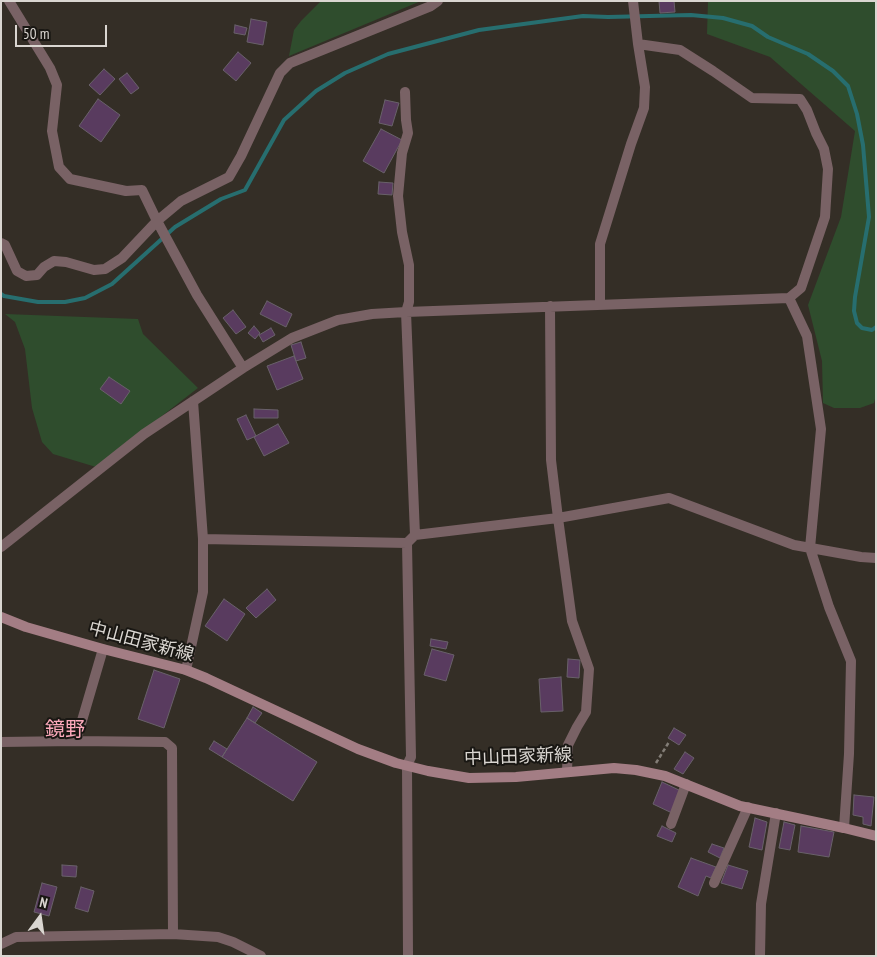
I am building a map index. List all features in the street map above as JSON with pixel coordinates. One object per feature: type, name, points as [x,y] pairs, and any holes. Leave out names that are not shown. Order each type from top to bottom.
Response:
[{"type":"main road","name":"中山田家新線","points":[[1,617],[26,627],[186,670],[358,749],[407,766],[469,778],[516,777],[614,768],[636,770],[665,776],[740,806],[876,836]]},
{"type":"street","points":[[9,1],[50,68],[57,85],[52,131],[59,167],[70,179],[126,191],[142,190],[197,295],[243,368]]},
{"type":"street","points":[[1,243],[5,245],[17,271],[26,276],[36,275],[44,267],[54,262],[66,262],[94,270],[106,270],[122,258],[157,221],[181,201],[229,177],[241,156],[280,73],[290,63],[431,6],[438,1]]},
{"type":"street","points":[[600,304],[600,244],[644,108],[645,87],[634,1]]},
{"type":"street","points":[[1,548],[144,434],[292,338],[338,320],[372,314],[406,312],[789,298],[801,288],[825,217],[828,169],[824,148],[816,133],[808,110],[800,99],[752,98],[713,70],[680,50],[638,44]]},
{"type":"street","points":[[405,92],[408,133],[402,154],[398,196],[402,232],[409,265],[409,302],[406,312],[411,539],[412,758],[407,766],[408,956]]},
{"type":"street","points":[[789,298],[807,336],[821,429],[810,548],[829,608],[851,661],[849,745],[844,828]]},
{"type":"street","points":[[550,306],[551,460],[572,622],[589,669],[586,712],[568,745],[567,771]]},
{"type":"street","points":[[186,670],[203,592],[203,539],[193,401]]},
{"type":"street","points":[[203,539],[411,539],[558,518],[669,498],[794,545],[876,558]]},
{"type":"street","points":[[76,741],[103,649]]},
{"type":"street","points":[[1,742],[165,742],[172,748],[173,934]]},
{"type":"street","points":[[671,824],[686,784]]},
{"type":"street","points":[[714,883],[748,807]]},
{"type":"street","points":[[760,956],[761,904],[776,814]]},
{"type":"street","points":[[1,944],[16,937],[173,934],[218,937],[261,956]]},
{"type":"path","points":[[650,773],[669,742]]},
{"type":"green space","points":[[321,1],[421,1],[289,56],[294,30]]},
{"type":"green space","points":[[708,1],[876,1],[876,395],[874,403],[860,408],[834,408],[823,403],[822,361],[808,305],[841,217],[855,131],[770,57],[707,34]]},
{"type":"green space","points":[[5,314],[138,319],[143,334],[198,388],[96,467],[53,454],[42,442],[32,408],[25,349],[15,322]]},
{"type":"building","points":[[659,1],[674,1],[675,12],[660,13]]},
{"type":"building","points":[[251,19],[267,22],[263,45],[247,42]]},
{"type":"building","points":[[235,25],[247,28],[245,35],[234,33]]},
{"type":"building","points":[[238,52],[251,63],[236,81],[223,70]]},
{"type":"building","points":[[104,69],[115,79],[100,95],[89,85]]},
{"type":"building","points":[[127,73],[139,88],[131,94],[119,79]]},
{"type":"building","points":[[98,99],[120,115],[101,142],[79,126]]},
{"type":"building","points":[[385,100],[399,103],[392,126],[379,123]]},
{"type":"building","points":[[381,129],[402,140],[384,173],[363,161]]},
{"type":"building","points":[[379,182],[393,183],[392,195],[378,194]]},
{"type":"building","points":[[267,301],[292,314],[286,327],[260,314]]},
{"type":"building","points":[[233,310],[246,327],[236,334],[223,318]]},
{"type":"building","points":[[254,326],[260,333],[255,339],[248,333]]},
{"type":"building","points":[[271,328],[275,335],[263,342],[259,335]]},
{"type":"building","points":[[301,342],[306,358],[296,361],[291,345]]},
{"type":"building","points":[[294,356],[303,379],[277,390],[267,366]]},
{"type":"building","points":[[109,377],[130,391],[121,404],[100,389]]},
{"type":"building","points":[[254,409],[278,410],[278,418],[254,418]]},
{"type":"building","points":[[246,415],[256,436],[247,440],[237,419]]},
{"type":"building","points":[[278,424],[289,443],[264,456],[254,437]]},
{"type":"building","points":[[267,589],[276,600],[256,618],[246,608]]},
{"type":"building","points":[[224,599],[245,614],[227,641],[205,626]]},
{"type":"building","points":[[431,639],[448,642],[446,649],[430,646]]},
{"type":"building","points":[[432,649],[454,655],[446,681],[424,675]]},
{"type":"building","points":[[568,659],[580,660],[579,678],[567,677]]},
{"type":"building","points":[[154,670],[180,679],[164,728],[138,719]]},
{"type":"building","points":[[561,677],[563,711],[541,712],[539,679]]},
{"type":"building","points":[[253,707],[262,713],[255,723],[247,718]]},
{"type":"building","points":[[247,718],[317,762],[293,801],[222,757]]},
{"type":"building","points":[[674,728],[686,735],[679,745],[668,738]]},
{"type":"building","points":[[214,741],[227,749],[222,757],[209,749]]},
{"type":"building","points":[[685,752],[694,758],[683,774],[674,769]]},
{"type":"building","points":[[662,782],[681,791],[672,813],[653,804]]},
{"type":"building","points":[[854,795],[874,797],[871,826],[863,824],[863,817],[853,815]]},
{"type":"building","points":[[755,818],[767,822],[762,850],[749,847]]},
{"type":"building","points":[[784,822],[795,825],[790,850],[779,848]]},
{"type":"building","points":[[662,826],[676,833],[672,842],[657,836]]},
{"type":"building","points":[[801,826],[834,832],[829,857],[798,852]]},
{"type":"building","points":[[712,844],[724,848],[720,858],[708,852]]},
{"type":"building","points":[[691,858],[716,867],[711,878],[706,876],[698,896],[678,887]]},
{"type":"building","points":[[62,865],[77,866],[76,877],[62,876]]},
{"type":"building","points":[[728,865],[748,871],[742,889],[721,883]]},
{"type":"building","points":[[42,883],[57,887],[49,916],[34,912]]},
{"type":"building","points":[[81,887],[94,891],[88,912],[75,908]]},
{"type":"waterway","points":[[1,294],[38,302],[65,302],[85,298],[112,284],[175,227],[221,199],[245,190],[284,120],[316,91],[345,73],[388,54],[479,30],[583,16],[691,15],[723,18],[752,26],[768,37],[808,54],[833,71],[848,86],[857,114],[863,145],[869,217],[854,311],[857,323],[862,328],[872,330],[876,327]]},
{"type":"district","name":"鏡野","points":[[65,730]]}]
